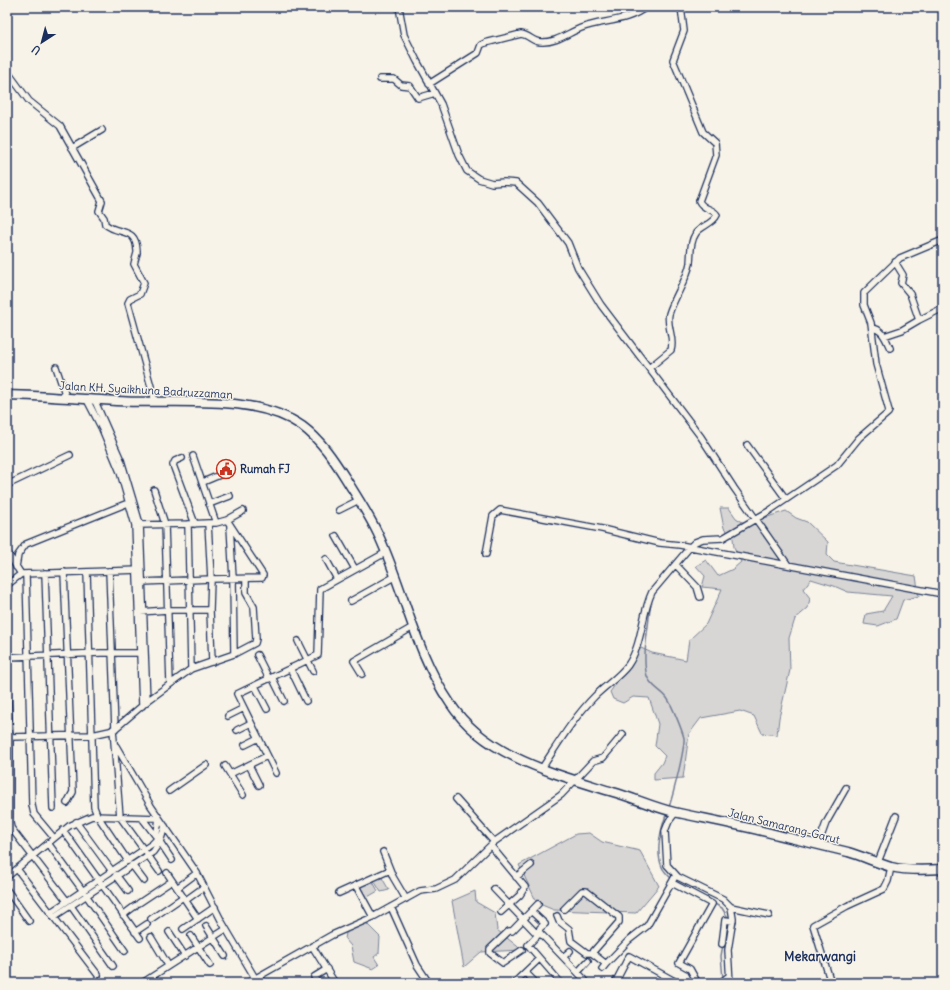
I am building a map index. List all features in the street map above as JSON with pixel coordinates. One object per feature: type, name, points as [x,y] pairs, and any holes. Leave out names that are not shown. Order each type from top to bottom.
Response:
[{"type":"main road","name":"Jalan KH. Syaikhuna Badruzzaman","points":[[7,395],[90,398],[117,401],[218,402],[256,409],[290,420],[303,427],[321,443],[336,462],[359,500],[378,534],[426,658],[447,700],[473,731],[500,749],[542,768],[576,781],[658,807]]},
{"type":"main road","name":"Jalan Samarang-Garut","points":[[658,807],[818,845],[891,866],[905,869],[943,869]]},
{"type":"street","points":[[399,7],[404,35],[441,104],[459,155],[467,171],[479,179],[492,183],[516,183],[538,203],[568,243],[578,268],[601,305],[701,437],[755,519],[788,565]]},
{"type":"street","points":[[429,84],[478,53],[481,45],[485,43],[521,34],[536,42],[550,42],[582,28],[632,16],[646,7]]},
{"type":"street","points":[[649,368],[671,350],[672,340],[669,332],[668,316],[675,295],[690,264],[692,244],[697,232],[712,222],[717,216],[715,212],[702,206],[699,201],[716,155],[715,143],[703,132],[673,60],[684,31],[681,7]]},
{"type":"street","points":[[7,71],[29,101],[60,126],[102,201],[99,211],[104,218],[105,224],[114,230],[125,231],[132,235],[136,243],[137,252],[134,264],[144,283],[140,294],[128,303],[155,401]]},
{"type":"street","points":[[380,79],[394,79],[401,85],[410,86],[418,98],[435,93]]},
{"type":"street","points":[[72,148],[102,130]]},
{"type":"street","points":[[542,768],[569,728],[594,696],[619,675],[629,664],[643,630],[650,596],[666,574],[676,565],[690,547],[695,542],[703,539],[723,538],[755,519],[837,465],[859,438],[888,413],[889,410],[876,364],[872,328],[864,305],[864,293],[895,262],[909,253],[943,240]]},
{"type":"street","points":[[895,262],[903,275],[901,283],[910,294],[920,320]]},
{"type":"street","points":[[884,336],[902,330],[943,308]]},
{"type":"street","points":[[872,328],[876,328],[884,336],[890,348]]},
{"type":"street","points":[[56,367],[66,397]]},
{"type":"street","points":[[90,398],[120,472],[128,503],[138,525]]},
{"type":"street","points":[[90,398],[121,460],[138,525],[142,706]]},
{"type":"street","points":[[747,445],[786,499]]},
{"type":"street","points":[[7,485],[70,455]]},
{"type":"street","points":[[193,456],[216,523]]},
{"type":"street","points":[[182,458],[175,461],[173,465],[195,524]]},
{"type":"street","points":[[203,482],[222,474]]},
{"type":"street","points":[[154,490],[165,524],[170,684]]},
{"type":"street","points":[[209,504],[230,496]]},
{"type":"street","points":[[339,510],[359,500]]},
{"type":"street","points":[[16,567],[18,555],[26,544],[128,503]]},
{"type":"street","points":[[486,554],[493,516],[500,510],[660,543],[690,547],[943,594]]},
{"type":"street","points":[[138,525],[228,522],[243,511]]},
{"type":"street","points":[[142,582],[166,582],[190,579],[261,579],[263,575],[228,522]]},
{"type":"street","points":[[228,522],[233,579],[234,654]]},
{"type":"street","points":[[208,523],[211,579],[210,610],[212,662]]},
{"type":"street","points":[[188,524],[192,669]]},
{"type":"street","points":[[336,536],[355,569]]},
{"type":"street","points":[[7,552],[16,567],[24,574],[32,806],[34,814],[54,838]]},
{"type":"street","points":[[276,773],[237,694],[318,655],[320,589],[385,553]]},
{"type":"street","points":[[326,559],[337,579]]},
{"type":"street","points":[[676,565],[697,587],[700,597]]},
{"type":"street","points":[[7,585],[24,574],[140,570]]},
{"type":"street","points":[[140,570],[142,582],[141,612]]},
{"type":"street","points":[[109,571],[114,729],[120,817],[159,871]]},
{"type":"street","points":[[64,572],[69,654],[73,792],[67,803]]},
{"type":"street","points":[[87,572],[94,808],[97,815],[144,881]]},
{"type":"street","points":[[45,573],[49,655],[53,808]]},
{"type":"street","points":[[351,601],[394,577]]},
{"type":"street","points":[[8,737],[92,735],[114,729],[147,701],[192,669],[234,654],[253,644],[256,640],[254,607],[246,594],[246,579]]},
{"type":"street","points":[[141,612],[167,610],[210,610]]},
{"type":"street","points":[[362,674],[354,661],[413,627]]},
{"type":"street","points":[[298,641],[313,671]]},
{"type":"street","points":[[7,657],[89,653],[142,653]]},
{"type":"street","points":[[142,653],[147,701]]},
{"type":"street","points":[[256,655],[284,701]]},
{"type":"street","points":[[290,668],[306,701]]},
{"type":"street","points":[[7,685],[8,823],[69,903],[113,966]]},
{"type":"street","points":[[255,686],[266,710]]},
{"type":"street","points":[[228,716],[244,708]]},
{"type":"street","points":[[237,730],[251,723]]},
{"type":"street","points":[[247,983],[257,980],[332,935],[373,917],[420,891],[436,889],[455,880],[492,844],[561,795],[576,781],[593,761],[605,757],[623,734]]},
{"type":"street","points":[[245,745],[259,738]]},
{"type":"street","points":[[116,746],[159,818],[197,874],[226,929],[257,980]]},
{"type":"street","points":[[230,774],[267,756]]},
{"type":"street","points":[[169,791],[206,765]]},
{"type":"street","points":[[249,765],[259,785]]},
{"type":"street","points":[[225,766],[243,795]]},
{"type":"street","points":[[818,845],[826,823],[846,788]]},
{"type":"street","points":[[456,799],[525,887],[520,895],[501,912]]},
{"type":"street","points":[[674,812],[665,831],[667,865],[675,876],[723,899],[731,908],[769,915]]},
{"type":"street","points":[[7,877],[63,830],[76,822],[97,815],[159,818]]},
{"type":"street","points":[[878,862],[896,816]]},
{"type":"street","points":[[142,818],[155,835]]},
{"type":"street","points":[[53,914],[146,852],[156,840],[159,818]]},
{"type":"street","points":[[76,822],[128,891]]},
{"type":"street","points":[[146,852],[153,852],[160,842],[165,826]]},
{"type":"street","points":[[63,830],[140,938]]},
{"type":"street","points":[[160,842],[172,860]]},
{"type":"street","points":[[48,843],[125,951]]},
{"type":"street","points":[[383,852],[390,870],[406,899]]},
{"type":"street","points":[[516,877],[531,865]]},
{"type":"street","points":[[831,983],[814,925],[847,906],[884,889],[888,881],[891,866]]},
{"type":"street","points":[[17,868],[98,975]]},
{"type":"street","points":[[338,893],[390,870]]},
{"type":"street","points":[[166,873],[198,919]]},
{"type":"street","points":[[177,888],[197,874]]},
{"type":"street","points":[[592,953],[604,967],[629,940],[647,926],[675,876]]},
{"type":"street","points":[[123,915],[172,881]]},
{"type":"street","points":[[672,883],[712,904],[679,963],[690,969],[696,980],[694,983]]},
{"type":"street","points":[[356,886],[373,917]]},
{"type":"street","points":[[135,932],[149,921],[204,887]]},
{"type":"street","points":[[494,889],[508,905],[524,918],[585,980]]},
{"type":"street","points":[[7,890],[28,921]]},
{"type":"street","points":[[557,916],[559,921],[569,930],[571,941],[586,953],[592,953],[619,922],[619,917],[586,891],[582,891],[564,909]]},
{"type":"street","points":[[531,911],[544,924],[540,928],[539,934],[524,948],[503,963],[490,953],[490,949],[509,931],[512,931],[524,918],[531,911],[538,904]]},
{"type":"street","points":[[183,929],[214,907]]},
{"type":"street","points":[[391,907],[417,965],[429,983]]},
{"type":"street","points":[[730,983],[725,979],[731,908]]},
{"type":"street","points":[[722,944],[730,920]]},
{"type":"street","points":[[206,926],[225,956]]},
{"type":"street","points":[[142,983],[226,929]]},
{"type":"street","points":[[169,932],[185,956]]},
{"type":"street","points":[[191,936],[210,965]]},
{"type":"street","points":[[151,937],[168,965]]},
{"type":"street","points":[[312,946],[328,969],[335,983]]},
{"type":"street","points":[[524,948],[539,959],[561,983]]},
{"type":"street","points":[[563,957],[570,951]]},
{"type":"street","points":[[622,952],[678,983]]},
{"type":"street","points":[[616,983],[629,956]]},
{"type":"street","points":[[515,982],[539,959]]},
{"type":"street","points":[[578,972],[588,961]]},
{"type":"street","points":[[318,983],[314,976],[328,969]]},
{"type":"street","points":[[526,973],[536,983]]},
{"type":"shaded area","points":[[720,508],[729,508],[736,518],[746,524],[786,511],[796,518],[807,522],[828,542],[827,555],[834,562],[916,576],[919,596],[903,600],[896,619],[878,626],[864,624],[866,614],[883,611],[892,596],[848,592],[811,579],[803,589],[810,598],[808,608],[795,619],[789,638],[790,670],[779,718],[777,735],[762,733],[754,716],[740,711],[701,718],[689,734],[683,778],[654,780],[654,773],[662,763],[665,756],[655,746],[658,724],[649,698],[633,697],[623,703],[613,699],[610,692],[641,648],[652,653],[686,660],[689,640],[706,624],[722,589],[702,587],[705,576],[696,566],[706,560],[718,576],[733,569],[741,562],[734,547],[733,538],[724,528]]},
{"type":"shaded area","points":[[589,833],[602,842],[640,851],[659,886],[636,913],[554,910],[537,903],[519,865],[576,834]]},
{"type":"shaded area","points":[[381,876],[389,890],[381,892],[373,879]]},
{"type":"shaded area","points":[[372,880],[378,891],[366,898],[360,887]]},
{"type":"shaded area","points":[[475,891],[476,902],[495,913],[497,930],[522,950],[481,952],[464,967],[452,901]]},
{"type":"shaded area","points":[[366,923],[380,937],[379,953],[374,957],[379,965],[373,969],[354,962],[351,946],[345,939],[346,933],[357,925]]},
{"type":"waterway","points":[[650,603],[645,649],[645,668],[647,676],[653,686],[665,695],[669,701],[684,738],[681,762],[669,807]]},
{"type":"waterway","points":[[667,812],[661,832],[659,854],[663,869],[672,879]]},
{"type":"waterway","points":[[713,903],[722,908],[728,918]]},
{"type":"waterway","points":[[725,937],[729,922]]},
{"type":"waterway","points":[[723,945],[721,956],[723,979]]},
{"type":"place","name":"Rumah FJ","points":[[226,469]]},
{"type":"district","name":"Mekarwangi","points":[[820,956]]}]
